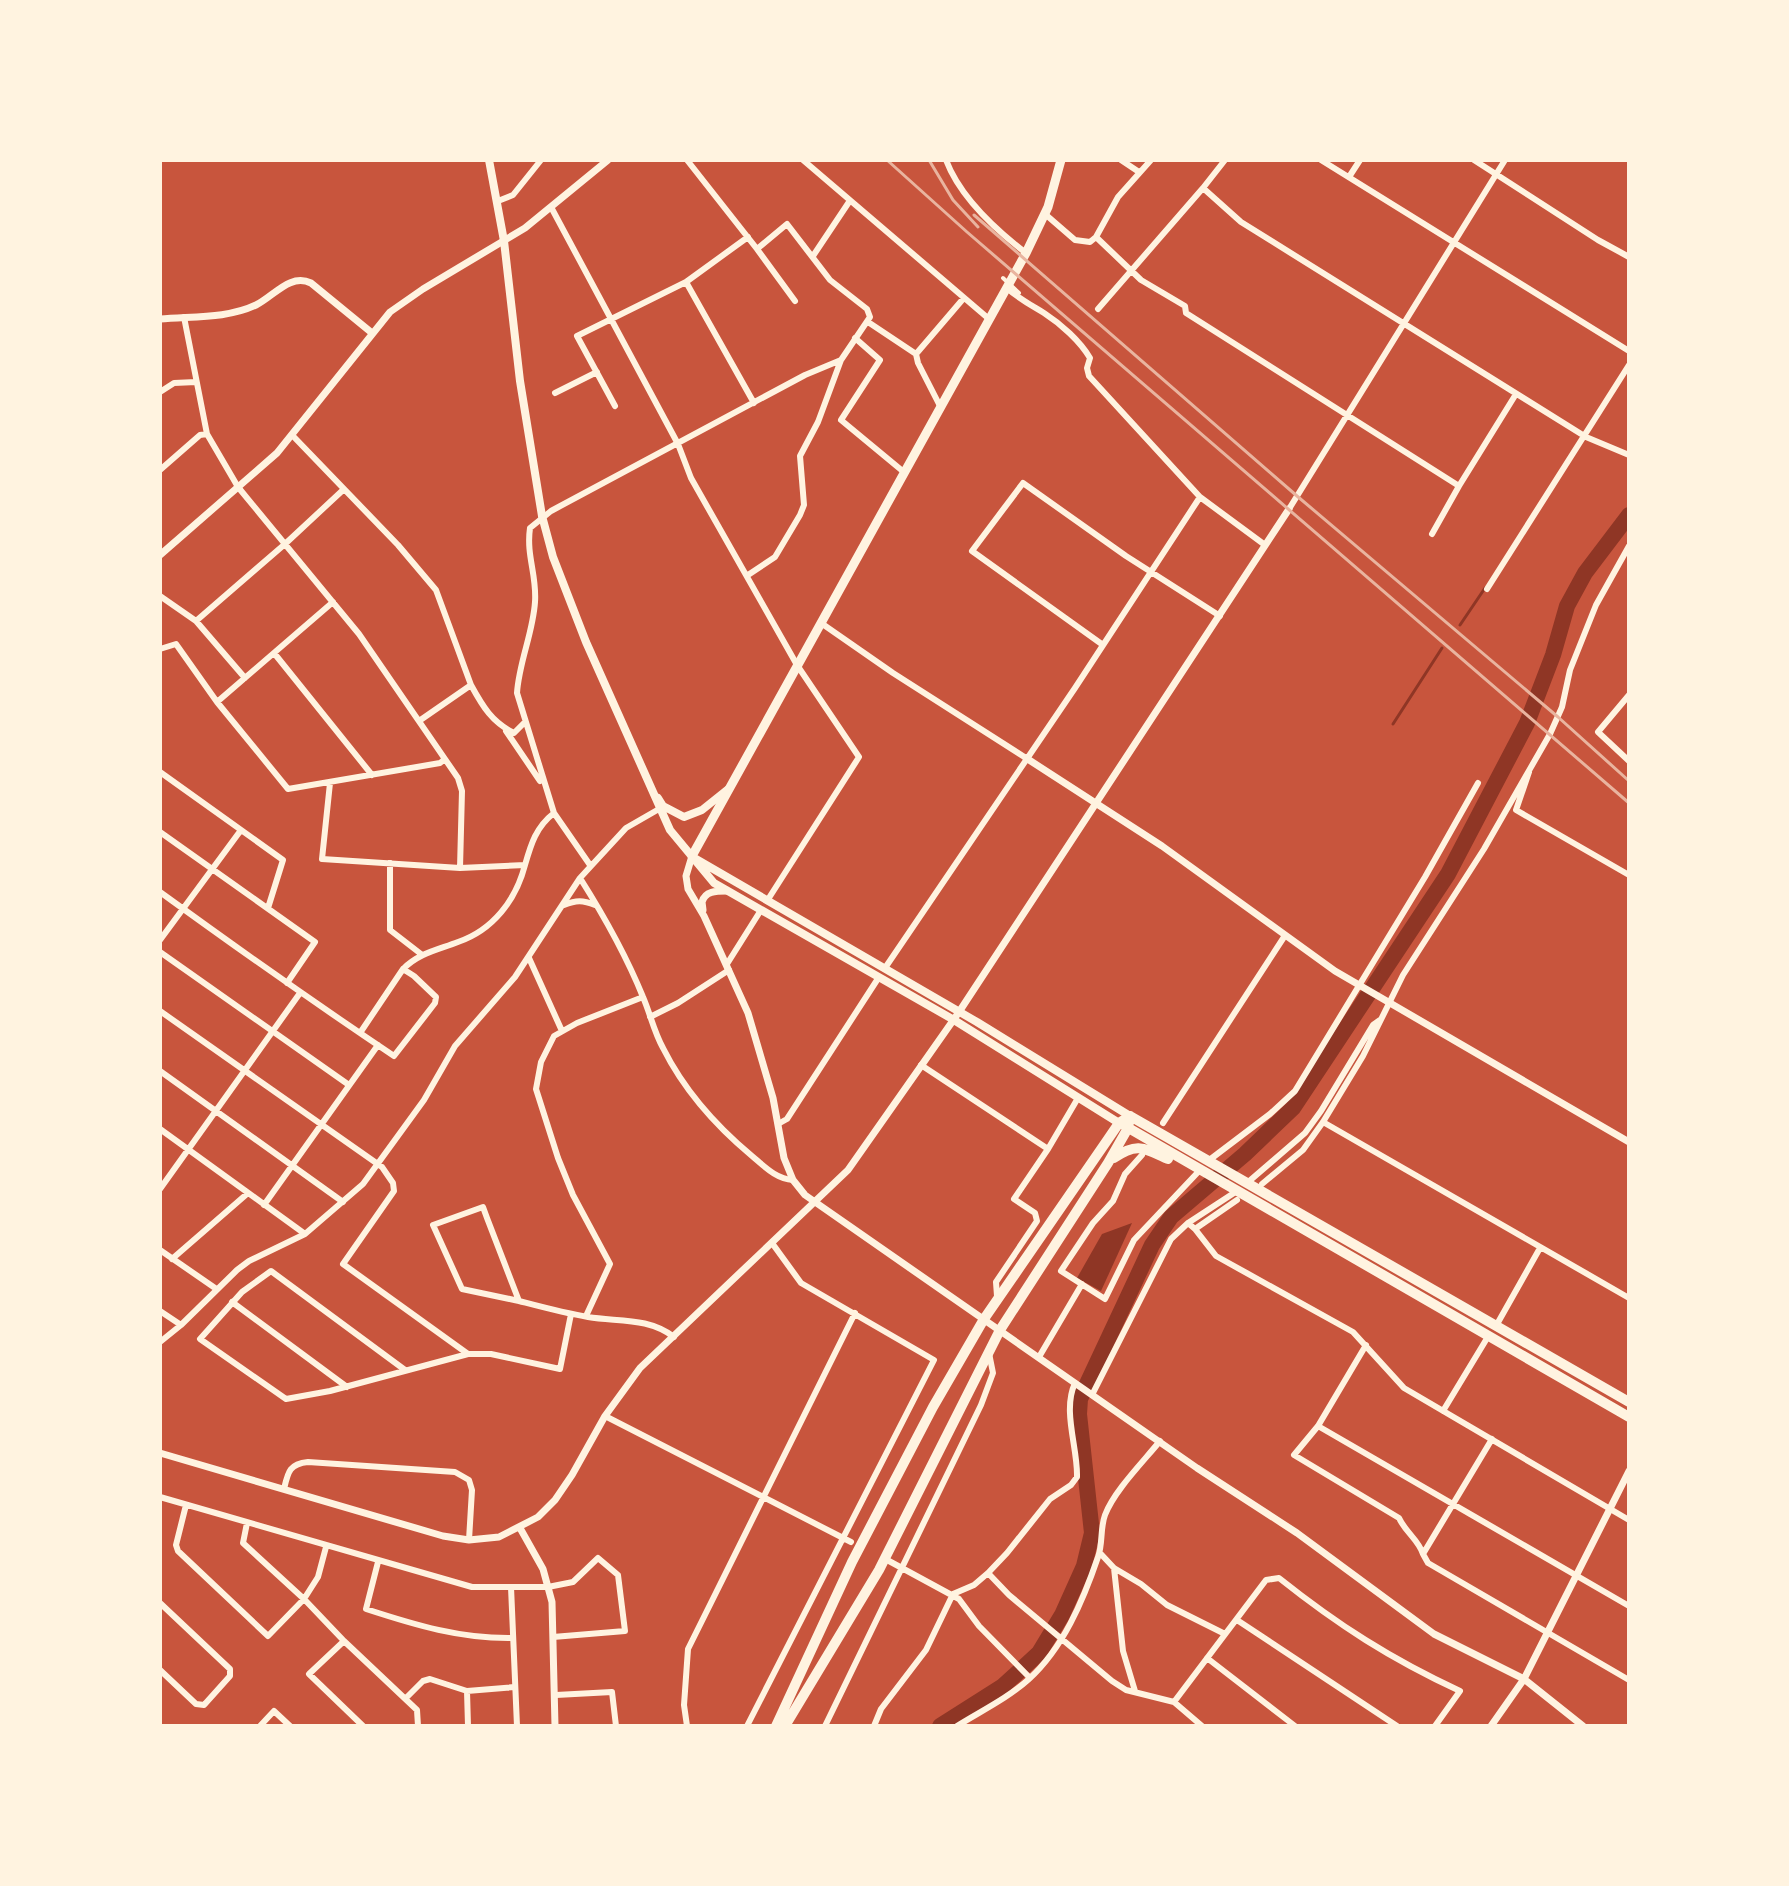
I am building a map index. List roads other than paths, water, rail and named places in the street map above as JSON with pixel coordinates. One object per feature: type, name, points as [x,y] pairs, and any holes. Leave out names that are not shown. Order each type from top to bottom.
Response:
[{"type":"highway","points":[[1126,1122],[1211,1163],[1238,1188]]},
{"type":"highway","points":[[785,1726],[879,1570],[1000,1330],[1108,1163],[1126,1122]]},
{"type":"highway","points":[[1126,1122],[1189,1165],[1238,1188],[1493,1331],[1629,1402]]},
{"type":"highway","points":[[776,1726],[852,1562],[933,1407],[984,1319],[1126,1122]]},
{"type":"highway","points":[[1108,1163],[1136,1147],[1189,1165]]},
{"type":"highway","points":[[1493,1331],[1629,1417]]},
{"type":"main road","points":[[489,160],[504,241],[520,381],[542,516],[553,557],[586,642],[659,809],[675,837],[701,871],[727,891],[954,1020],[1078,1098],[1126,1122]]},
{"type":"main road","points":[[692,856],[941,408],[1005,283],[1026,253],[1045,214],[1061,160]]},
{"type":"main road","points":[[648,784],[663,806],[684,817],[702,810],[727,790]]},
{"type":"main road","points":[[692,856],[959,1012],[1126,1122]]},
{"type":"street","points":[[498,201],[513,195],[541,160]]},
{"type":"street","points":[[160,555],[293,436],[372,333],[406,299],[525,228],[608,160]]},
{"type":"street","points":[[687,160],[795,301]]},
{"type":"street","points":[[803,160],[989,319]]},
{"type":"street","points":[[946,160],[950,172],[978,208],[1026,253]]},
{"type":"street","points":[[1121,160],[1139,172]]},
{"type":"street","points":[[1045,214],[1075,240],[1086,242],[1096,237],[1118,197],[1151,160]]},
{"type":"street","points":[[1098,309],[1225,160]]},
{"type":"street","points":[[1321,160],[1629,351]]},
{"type":"street","points":[[1349,177],[1360,160]]},
{"type":"street","points":[[1474,160],[1629,257]]},
{"type":"street","points":[[160,1453],[443,1536],[469,1540],[499,1537],[538,1517],[555,1500],[605,1416],[640,1368],[848,1170],[954,1020],[1220,616],[1505,160]]},
{"type":"street","points":[[1203,188],[1241,222],[1586,437],[1629,455]]},
{"type":"street","points":[[813,256],[849,202]]},
{"type":"street","points":[[551,207],[678,444],[691,478],[797,665],[859,757],[767,901]]},
{"type":"street","points":[[748,575],[775,557],[804,505],[800,456],[818,422],[841,360],[870,317],[867,309],[830,280],[787,224],[757,249]]},
{"type":"street","points":[[615,406],[577,336],[686,282],[748,237]]},
{"type":"street","points":[[1096,237],[1130,272],[1185,306],[1186,313],[1459,486]]},
{"type":"street","points":[[160,319],[241,311],[271,297],[292,280],[303,279],[372,333]]},
{"type":"street","points":[[686,282],[754,403]]},
{"type":"street","points":[[1005,283],[1019,293]]},
{"type":"street","points":[[1005,283],[1083,347],[1090,358],[1087,368],[1089,376],[1200,497],[1265,545]]},
{"type":"street","points":[[916,354],[963,299]]},
{"type":"street","points":[[184,317],[207,434],[238,487],[359,634],[458,778],[462,791],[460,868]]},
{"type":"street","points":[[868,322],[916,354],[941,408]]},
{"type":"street","points":[[855,338],[880,360],[841,420],[905,473]]},
{"type":"street","points":[[590,865],[554,813],[517,693],[518,674],[535,607],[536,591],[527,547],[530,528],[542,516],[841,360]]},
{"type":"street","points":[[1487,589],[1629,365]]},
{"type":"street","points":[[555,393],[597,372]]},
{"type":"street","points":[[160,392],[174,383],[196,382]]},
{"type":"street","points":[[1432,534],[1516,394]]},
{"type":"street","points":[[160,470],[200,435],[207,434]]},
{"type":"street","points":[[293,436],[398,545],[436,590],[471,685],[486,713],[514,733],[525,722]]},
{"type":"street","points":[[1103,645],[972,551],[1023,483],[1220,616]]},
{"type":"street","points":[[196,621],[343,490]]},
{"type":"street","points":[[885,968],[1200,497]]},
{"type":"street","points":[[1262,1184],[1303,1150],[1323,1122],[1363,1056],[1403,975],[1453,901],[1529,769],[1558,717],[1570,670],[1596,605],[1629,546]]},
{"type":"street","points":[[160,596],[196,621],[245,678]]},
{"type":"street","points":[[217,702],[333,602]]},
{"type":"street","points":[[821,623],[893,673],[1098,803],[1178,857],[1284,937],[1360,986],[1629,1142]]},
{"type":"street","points":[[160,649],[176,644],[217,702],[288,789],[440,763],[445,759]]},
{"type":"street","points":[[274,653],[372,775]]},
{"type":"street","points":[[419,721],[471,685]]},
{"type":"street","points":[[1629,695],[1598,732],[1629,761]]},
{"type":"street","points":[[504,728],[544,788]]},
{"type":"street","points":[[524,758],[534,751]]},
{"type":"street","points":[[1529,769],[1516,810],[1629,875]]},
{"type":"street","points":[[160,772],[283,860],[268,908]]},
{"type":"street","points":[[330,783],[322,859],[460,868],[525,865]]},
{"type":"street","points":[[1211,1163],[1295,1091],[1478,783]]},
{"type":"street","points":[[160,1342],[181,1325],[215,1288],[249,1261],[305,1234],[363,1184],[424,1100],[455,1046],[529,958],[590,865],[626,828],[659,809]]},
{"type":"street","points":[[360,1033],[403,969],[421,954],[478,935],[497,919],[521,882],[532,841],[542,822],[554,813]]},
{"type":"street","points":[[160,940],[241,830]]},
{"type":"street","points":[[160,832],[315,942],[287,983]]},
{"type":"street","points":[[692,856],[685,879],[688,889],[704,916],[748,1013],[764,1062],[784,1158],[793,1180],[814,1201],[1090,1394],[1297,1533],[1434,1634],[1524,1679],[1583,1726]]},
{"type":"street","points":[[390,863],[390,930],[421,954]]},
{"type":"street","points":[[580,878],[613,931],[662,1048],[704,1110],[734,1141],[773,1173],[793,1180]]},
{"type":"street","points":[[704,916],[703,898],[713,891],[727,891]]},
{"type":"street","points":[[160,892],[394,1056],[435,1003],[436,997],[403,969]]},
{"type":"street","points":[[561,907],[574,901],[586,901],[598,906]]},
{"type":"street","points":[[650,1017],[678,1003],[728,967],[761,910]]},
{"type":"street","points":[[1163,1123],[1284,937]]},
{"type":"street","points":[[160,952],[349,1085]]},
{"type":"street","points":[[529,958],[562,1031]]},
{"type":"street","points":[[778,1124],[787,1119],[879,977]]},
{"type":"street","points":[[160,1189],[300,993]]},
{"type":"street","points":[[586,1316],[610,1264],[573,1195],[536,1089],[541,1062],[554,1036],[643,997]]},
{"type":"street","points":[[160,1011],[378,1164],[393,1183],[394,1191],[343,1264],[468,1354]]},
{"type":"street","points":[[1195,1229],[1238,1188],[1305,1133],[1373,1025],[1381,1020]]},
{"type":"street","points":[[264,1205],[378,1045]]},
{"type":"street","points":[[921,1065],[1048,1149]]},
{"type":"street","points":[[160,1071],[343,1202]]},
{"type":"street","points":[[997,1300],[996,1282],[1037,1221],[1035,1213],[1014,1199],[1078,1098]]},
{"type":"street","points":[[1323,1122],[1629,1298]]},
{"type":"street","points":[[160,1129],[305,1234]]},
{"type":"street","points":[[1142,1155],[1125,1174],[1113,1201],[1093,1223],[1061,1271],[1105,1299],[1134,1240],[1202,1172]]},
{"type":"street","points":[[1090,1394],[1171,1239],[1188,1223],[1238,1188]]},
{"type":"street","points":[[172,1259],[248,1193]]},
{"type":"street","points":[[519,1301],[483,1207],[433,1225],[462,1289],[571,1314],[643,1322],[662,1328],[674,1337]]},
{"type":"street","points":[[1188,1223],[1216,1256],[1353,1332],[1395,1381],[1629,1520]]},
{"type":"street","points":[[747,1726],[934,1360],[801,1283],[772,1243]]},
{"type":"street","points":[[1443,1411],[1540,1248]]},
{"type":"street","points":[[160,1250],[215,1288]]},
{"type":"street","points":[[405,1370],[271,1271],[232,1302],[200,1339],[286,1399],[347,1387],[468,1354],[491,1354],[560,1369],[571,1314]]},
{"type":"street","points":[[1039,1357],[1082,1284]]},
{"type":"street","points":[[232,1302],[347,1387]]},
{"type":"street","points":[[160,1311],[181,1325]]},
{"type":"street","points":[[687,1726],[684,1705],[688,1649],[855,1313]]},
{"type":"street","points":[[1366,1345],[1318,1426],[1294,1455],[1399,1518],[1404,1528],[1419,1542],[1428,1563],[1629,1680]]},
{"type":"street","points":[[825,1726],[981,1405],[993,1373],[989,1353]]},
{"type":"street","points":[[874,1726],[881,1709],[926,1650],[953,1594],[974,1585],[988,1573],[1050,1499],[1071,1485],[1077,1477],[1071,1418],[1071,1395],[1076,1384]]},
{"type":"street","points":[[914,1398],[933,1407]]},
{"type":"street","points":[[605,1416],[851,1542]]},
{"type":"street","points":[[1318,1426],[1629,1606]]},
{"type":"street","points":[[1423,1554],[1492,1439]]},
{"type":"street","points":[[957,1726],[1013,1692],[1059,1638],[1082,1599],[1100,1553],[1105,1515],[1160,1441]]},
{"type":"street","points":[[284,1489],[291,1467],[296,1463],[455,1472],[469,1480],[472,1490],[469,1540]]},
{"type":"street","points":[[1491,1726],[1524,1679],[1629,1471]]},
{"type":"street","points":[[160,1497],[472,1587],[548,1587],[573,1582],[598,1558],[618,1575],[625,1631],[553,1637]]},
{"type":"street","points":[[186,1505],[176,1545],[178,1551],[268,1636],[304,1599],[318,1577],[326,1547]]},
{"type":"street","points":[[247,1523],[243,1543],[406,1698],[417,1710],[418,1726]]},
{"type":"street","points":[[520,1528],[543,1569],[552,1602],[555,1726]]},
{"type":"street","points":[[1100,1553],[1114,1568],[1167,1605],[1225,1634]]},
{"type":"street","points":[[889,1561],[953,1594],[1028,1677]]},
{"type":"street","points":[[378,1562],[366,1609],[433,1630],[482,1638],[513,1638]]},
{"type":"street","points":[[1114,1568],[1123,1651],[1135,1691]]},
{"type":"street","points":[[988,1573],[1009,1595],[1112,1681],[1126,1690],[1174,1702],[1202,1726]]},
{"type":"street","points":[[1174,1702],[1266,1580],[1279,1578],[1355,1636],[1406,1666],[1460,1691],[1435,1726]]},
{"type":"street","points":[[511,1587],[517,1726]]},
{"type":"street","points":[[160,1603],[230,1669],[230,1676],[204,1705],[196,1704],[160,1670]]},
{"type":"street","points":[[1237,1620],[1397,1726]]},
{"type":"street","points":[[344,1641],[309,1674],[363,1726]]},
{"type":"street","points":[[1207,1658],[1295,1726]]},
{"type":"street","points":[[406,1698],[423,1681],[430,1679],[467,1691],[515,1687]]},
{"type":"street","points":[[467,1691],[468,1726]]},
{"type":"street","points":[[556,1695],[612,1692],[616,1726]]},
{"type":"street","points":[[260,1726],[274,1711],[290,1726]]},
{"type":"waterway","points":[[940,1726],[1003,1686],[1039,1653],[1062,1615],[1084,1566],[1092,1533],[1080,1399],[1152,1245],[1171,1217],[1293,1108],[1448,874],[1527,723],[1553,655],[1567,606],[1585,573],[1629,515]]},
{"type":"waterway","points":[[1460,625],[1485,588]]},
{"type":"waterway","points":[[1393,724],[1442,648]]},
{"type":"railway","points":[[887,160],[1629,803]]},
{"type":"railway","points":[[929,160],[953,200],[978,227]]},
{"type":"railway","points":[[974,215],[1629,781]]}]
